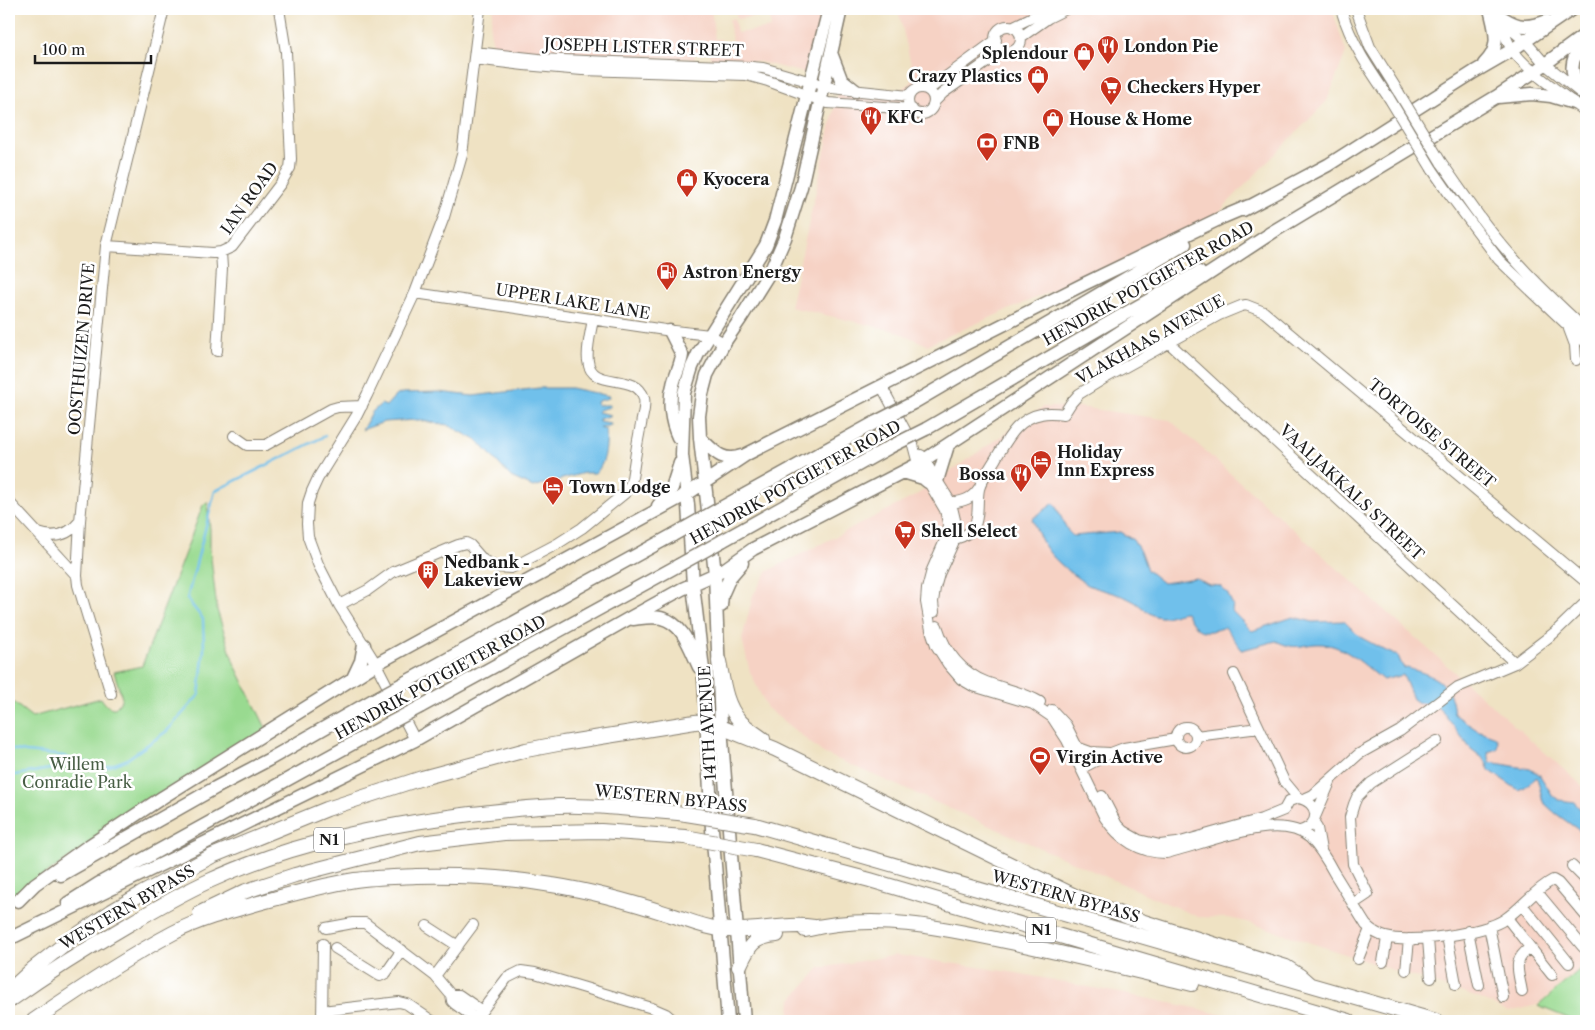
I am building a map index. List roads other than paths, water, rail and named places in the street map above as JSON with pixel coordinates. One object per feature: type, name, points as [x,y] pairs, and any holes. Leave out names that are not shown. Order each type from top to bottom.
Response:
[{"type":"highway","points":[[719,661],[732,712],[740,722],[776,749]]},
{"type":"highway","points":[[9,990],[71,939],[141,894],[219,853],[327,810],[422,778],[526,750],[610,735],[706,722],[776,749],[1077,897],[1128,918],[1286,967],[1309,984]]},
{"type":"highway","name":"WESTERN BYPASS","points":[[9,1001],[58,967],[172,898],[218,877],[292,849],[423,820],[556,806],[600,806],[686,814],[755,825],[1436,1021]]},
{"type":"highway","name":"N1","points":[[29,1021],[77,981],[111,960],[182,922],[246,891],[294,875],[420,843],[504,833],[601,831],[685,837],[756,850],[870,880],[1349,1021]]},
{"type":"highway","points":[[33,1021],[97,978],[174,933],[206,919],[234,910],[356,880],[384,877],[493,877],[588,892],[707,927],[736,931],[790,926],[814,927]]},
{"type":"highway","points":[[740,967],[748,948],[756,940],[769,935],[846,923],[914,924],[952,930],[1132,969],[1325,1014]]},
{"type":"main road","points":[[655,510],[672,488],[682,449],[684,393],[692,367],[766,244],[778,212],[829,9]]},
{"type":"main road","name":"14TH AVENUE","points":[[744,1021],[721,727],[714,574],[700,438],[702,394],[707,376],[724,343],[771,270],[785,238],[801,187],[841,9]]},
{"type":"main road","points":[[1493,12],[1512,23],[1527,27],[1538,25],[1568,12]]},
{"type":"main road","points":[[1474,72],[1491,57],[1496,44],[1493,12]]},
{"type":"main road","points":[[1474,72],[1512,50],[1568,12]]},
{"type":"main road","points":[[1496,97],[1532,94],[1582,98],[1572,74],[1572,68],[1575,53],[1586,34]]},
{"type":"main road","name":"HENDRIK POTGIETER ROAD","points":[[12,938],[98,884],[926,428],[1276,230],[1496,97],[1586,34]]},
{"type":"main road","points":[[831,53],[841,79],[856,91]]},
{"type":"main road","name":"HENDRIK POTGIETER ROAD","points":[[13,904],[90,857],[913,403],[1249,206],[1328,165],[1474,72]]},
{"type":"main road","points":[[13,904],[35,884],[95,842],[353,678],[687,494],[747,454],[1084,284],[1249,206]]},
{"type":"main road","points":[[12,938],[415,740],[628,619],[714,574],[753,549],[921,462],[1276,230]]},
{"type":"main road","points":[[670,331],[682,354],[672,386],[671,398],[675,430],[682,449]]},
{"type":"main road","points":[[700,438],[724,458],[731,459],[747,454]]},
{"type":"main road","points":[[902,472],[933,482],[948,445]]},
{"type":"main road","name":"14TH AVENUE","points":[[682,449],[693,585],[704,678],[720,929],[728,1021]]},
{"type":"main road","points":[[717,627],[722,595],[727,583],[753,549]]},
{"type":"main road","points":[[628,619],[654,617],[674,624],[683,634],[704,678]]},
{"type":"main road","points":[[353,678],[361,660],[364,645]]},
{"type":"street","name":"OOSTHUIZEN DRIVE","points":[[111,694],[77,576],[80,521],[106,246],[164,9]]},
{"type":"street","name":"IAN ROAD","points":[[106,246],[221,252],[232,247],[281,183],[290,168],[291,159],[288,76],[284,34],[279,9]]},
{"type":"street","points":[[415,740],[376,664],[324,578],[312,549],[307,524],[308,504],[318,478],[362,406],[415,293],[444,217],[462,155],[480,9]]},
{"type":"street","points":[[1012,27],[1021,37],[1021,43],[1015,50],[1003,51],[999,48],[996,40],[1001,29],[1012,27],[1049,9]]},
{"type":"street","points":[[1021,37],[1048,18],[1066,9]]},
{"type":"street","points":[[1341,9],[1360,56],[1389,98],[1450,195],[1499,260],[1586,343]]},
{"type":"street","points":[[1356,9],[1370,47],[1441,162],[1515,261],[1586,330]]},
{"type":"street","points":[[1493,12],[1582,98],[1586,112]]},
{"type":"street","points":[[1493,12],[1512,50],[1534,72],[1582,98]]},
{"type":"street","points":[[928,90],[996,40]]},
{"type":"street","points":[[934,102],[949,89],[1003,51]]},
{"type":"street","name":"JOSEPH LISTER STREET","points":[[475,55],[610,62],[736,65],[763,68],[824,86],[909,96]]},
{"type":"street","name":"JOSEPH LISTER STREET","points":[[475,55],[524,65],[582,70],[746,75],[828,103],[912,109]]},
{"type":"street","points":[[925,88],[932,94],[933,107],[926,113],[917,113],[912,109],[908,101],[909,96],[915,90],[925,88]]},
{"type":"street","points":[[217,351],[222,268],[221,252]]},
{"type":"street","name":"UPPER LAKE LANE","points":[[415,293],[670,331],[710,335],[724,343]]},
{"type":"street","name":"VLAKHAAS AVENUE","points":[[1257,308],[1246,305],[1241,306],[1219,316],[1079,394],[1064,414],[1039,414],[1028,419],[1018,427],[1008,438],[980,488],[977,519],[972,529],[967,534],[951,537],[932,570],[926,602],[936,645],[948,664],[961,679],[972,686],[1034,704],[1052,717],[1123,831],[1139,840],[1152,844],[1168,844],[1262,819],[1286,807]]},
{"type":"street","name":"TORTOISE STREET","points":[[1257,308],[1586,582]]},
{"type":"street","points":[[1568,313],[1586,318]]},
{"type":"street","points":[[339,605],[368,590],[393,572],[458,544],[466,543],[484,560],[496,567],[511,568],[557,544],[582,528],[625,493],[632,478],[645,404],[641,391],[630,383],[605,379],[597,376],[589,368],[587,354],[593,319]]},
{"type":"street","points":[[1568,327],[1580,358]]},
{"type":"street","name":"VAALJAKKALS STREET","points":[[1168,343],[1515,663]]},
{"type":"street","points":[[882,387],[933,482],[945,510],[951,537]]},
{"type":"street","points":[[234,436],[247,444],[266,445],[331,410],[362,406]]},
{"type":"street","points":[[933,482],[951,503],[955,517],[951,537]]},
{"type":"street","points":[[951,503],[962,502],[971,498],[980,488]]},
{"type":"street","points":[[9,502],[77,576]]},
{"type":"street","points":[[38,533],[45,536],[61,535],[74,528],[80,521]]},
{"type":"street","name":"VLAKHAAS AVENUE","points":[[951,537],[932,602],[937,627],[944,645],[952,658],[967,672],[977,678],[1034,698],[1058,715],[1066,725],[1078,748],[1084,767],[1111,828],[1122,838],[1146,850],[1166,853],[1254,829],[1273,827],[1290,828],[1300,831],[1310,838],[1322,851],[1370,929],[1387,938],[1428,939],[1489,926],[1507,918],[1550,881],[1554,880],[1584,909]]},
{"type":"street","points":[[1286,807],[1292,799],[1313,795],[1359,754],[1400,731],[1458,687],[1515,663],[1554,632],[1586,602]]},
{"type":"street","points":[[1234,674],[1284,781],[1301,798],[1313,806],[1314,819],[1322,851]]},
{"type":"street","points":[[1084,767],[1124,748],[1176,739],[1177,732],[1183,728],[1190,728],[1195,732],[1196,736],[1259,728]]},
{"type":"street","points":[[1353,904],[1368,894],[1353,864],[1350,817],[1354,804],[1371,783],[1438,741]]},
{"type":"street","points":[[1078,748],[1090,752],[1111,753]]},
{"type":"street","points":[[1300,831],[1310,826],[1333,777]]},
{"type":"street","points":[[1284,781],[1285,820],[1290,828]]},
{"type":"street","points":[[1572,866],[1586,880]]},
{"type":"street","points":[[1537,892],[1583,947]]},
{"type":"street","points":[[1522,905],[1569,963]]},
{"type":"street","points":[[1507,918],[1552,974]]},
{"type":"street","points":[[326,928],[353,923],[365,924],[435,976],[451,995],[459,995],[477,1017],[507,978],[521,971],[535,973],[652,1008],[666,1014],[674,1021]]},
{"type":"street","points":[[435,976],[473,925]]},
{"type":"street","points":[[427,926],[458,946]]},
{"type":"street","points":[[1489,926],[1503,997]]},
{"type":"street","points":[[1358,959],[1370,929]]},
{"type":"street","points":[[1468,931],[1479,986]]},
{"type":"street","points":[[1446,936],[1456,984]]},
{"type":"street","points":[[1383,962],[1387,938]]},
{"type":"street","points":[[1406,970],[1409,939]]},
{"type":"street","points":[[1428,939],[1431,978]]},
{"type":"street","points":[[323,944],[322,1016],[399,1002],[407,1004],[430,1021]]},
{"type":"street","points":[[335,948],[380,976],[386,973],[402,950]]},
{"type":"street","points":[[1522,992],[1518,961],[1522,954],[1530,948]]},
{"type":"water","points":[[539,388],[571,388],[609,396],[609,398],[597,403],[598,405],[610,405],[610,407],[598,412],[611,415],[599,419],[599,421],[611,423],[611,425],[600,428],[606,430],[606,447],[604,459],[596,473],[584,473],[533,487],[511,477],[478,441],[448,425],[416,420],[384,422],[362,430],[372,412],[381,404],[386,406],[395,396],[402,393],[439,392],[473,396]]},
{"type":"water","points":[[1054,503],[1068,531],[1073,536],[1120,532],[1133,540],[1141,553],[1147,570],[1163,583],[1196,578],[1209,585],[1220,586],[1227,593],[1233,605],[1232,611],[1252,631],[1293,617],[1313,622],[1344,621],[1360,637],[1398,656],[1403,667],[1431,676],[1444,685],[1451,698],[1454,714],[1477,730],[1496,737],[1498,742],[1497,749],[1488,752],[1490,762],[1530,769],[1539,774],[1553,796],[1559,800],[1574,802],[1583,812],[1586,812],[1586,831],[1580,831],[1543,802],[1537,777],[1518,790],[1489,770],[1485,760],[1470,748],[1435,705],[1419,703],[1413,699],[1403,675],[1383,680],[1339,648],[1322,644],[1295,647],[1276,641],[1242,650],[1225,627],[1211,631],[1201,630],[1193,624],[1186,612],[1167,617],[1156,616],[1135,602],[1086,584],[1052,555],[1040,537],[1032,519]]},
{"type":"waterway","points":[[9,749],[64,756],[76,762],[88,763],[101,769],[126,760],[167,731],[199,695],[204,649],[203,619],[187,599],[215,491],[325,436]]},
{"type":"waterway","points":[[9,779],[15,775],[75,763]]},
{"type":"place","name":"London Pie","points":[[1108,65]]},
{"type":"place","name":"Splendour","points":[[1084,72]]},
{"type":"place","name":"Crazy Plastics","points":[[1038,95]]},
{"type":"place","name":"Checkers Hyper","points":[[1111,106]]},
{"type":"place","name":"KFC","points":[[871,136]]},
{"type":"place","name":"House & Home","points":[[1053,138]]},
{"type":"place","name":"FNB","points":[[987,162]]},
{"type":"place","name":"Kyocera","points":[[687,198]]},
{"type":"place","name":"Astron Energy","points":[[667,291]]},
{"type":"place","name":"Holiday Inn Express","points":[[1041,480]]},
{"type":"place","name":"Bossa","points":[[1021,493]]},
{"type":"place","name":"Town Lodge","points":[[553,506]]},
{"type":"place","name":"Shell Select","points":[[905,550]]},
{"type":"place","name":"Nedbank - Lakeview","points":[[428,590]]},
{"type":"place","name":"Virgin Active","points":[[1040,776]]},
{"type":"park label","name":"Willem Conradie Park","points":[[77,773]]}]
